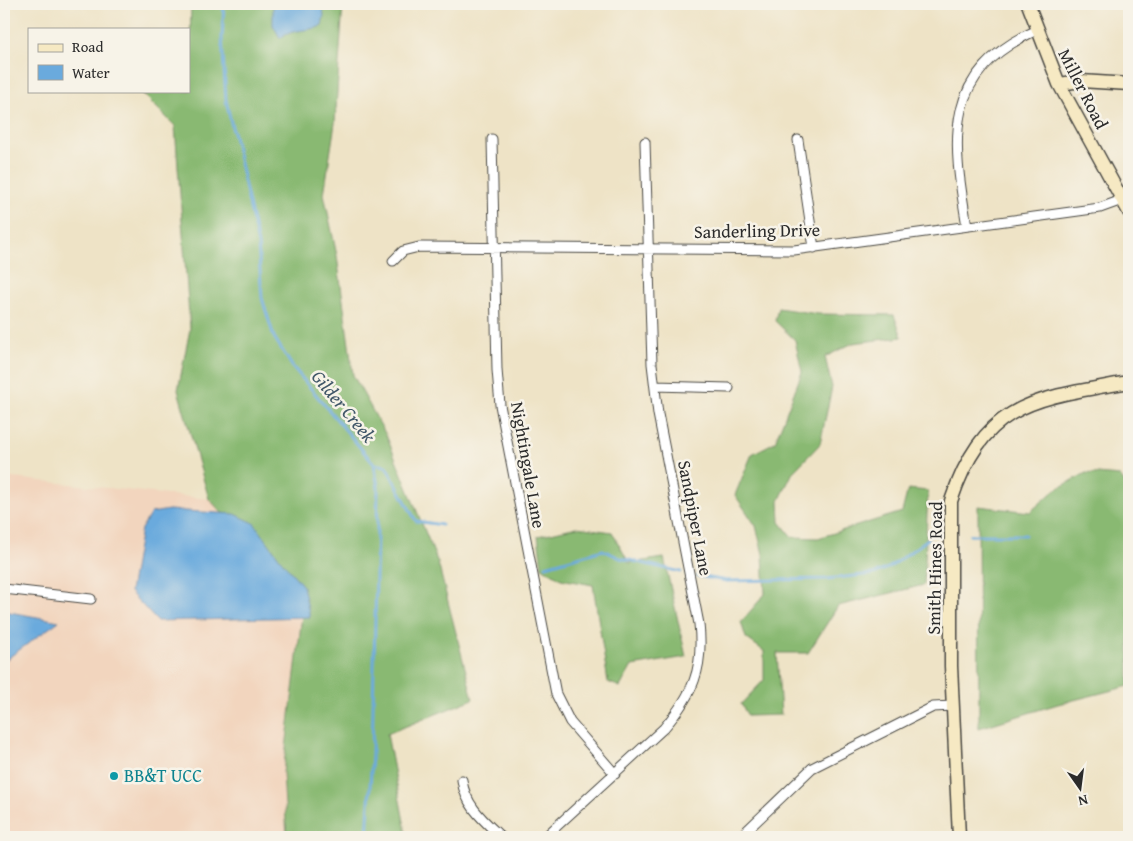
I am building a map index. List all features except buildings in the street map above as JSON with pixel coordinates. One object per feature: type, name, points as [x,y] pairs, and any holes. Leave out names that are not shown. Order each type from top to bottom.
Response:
[{"type":"street","name":"Miller Road","points":[[1028,4],[1059,84],[1129,212]]},
{"type":"street","points":[[967,226],[957,150],[958,120],[961,104],[974,78],[996,54],[1019,38],[1037,30]]},
{"type":"street","points":[[1059,84],[1081,81],[1129,84]]},
{"type":"street","name":"Nightingale Lane","points":[[492,139],[497,370],[500,405],[553,684],[560,705],[570,722],[615,774]]},
{"type":"street","points":[[798,140],[814,248]]},
{"type":"street","name":"Sandpiper Lane","points":[[545,837],[615,774],[677,714],[693,687],[700,658],[699,624],[658,414],[655,386],[651,346],[650,249],[645,142]]},
{"type":"street","name":"Sanderling Drive","points":[[393,261],[403,251],[419,248],[775,250],[814,248],[1100,208],[1122,200]]},
{"type":"street","name":"Smith Hines Road","points":[[960,837],[951,666],[951,501],[967,460],[995,426],[1025,405],[1050,396],[1129,382]]},
{"type":"street","points":[[655,386],[728,388]]},
{"type":"street","points":[[4,590],[91,599]]},
{"type":"street","points":[[740,837],[812,768],[933,707],[953,706]]},
{"type":"street","points":[[462,780],[463,794],[472,808],[501,837]]},
{"type":"shaded area","points":[[4,477],[209,499],[304,599],[283,773],[287,837],[4,837]]},
{"type":"green space","points":[[191,4],[343,4],[335,123],[324,194],[337,256],[353,375],[386,435],[438,563],[473,699],[387,734],[407,837],[287,837],[283,773],[304,599],[209,499],[178,390],[190,329],[175,126],[141,92],[190,92]]},
{"type":"green space","points":[[778,308],[818,314],[894,315],[902,337],[853,343],[825,357],[832,387],[820,444],[793,472],[779,501],[780,522],[792,537],[818,538],[902,512],[908,489],[928,491],[924,585],[838,606],[808,653],[777,653],[781,715],[748,716],[741,704],[764,680],[764,651],[746,638],[741,622],[765,594],[763,554],[756,526],[735,495],[752,454],[775,442],[802,372],[795,340],[775,321]]},
{"type":"green space","points":[[1086,473],[1120,476],[1129,489],[1129,686],[1058,704],[979,728],[978,506],[1030,512],[1055,490]]},
{"type":"green space","points":[[577,527],[612,532],[629,563],[664,558],[686,657],[632,666],[620,687],[608,682],[593,585],[561,579],[542,567],[538,536]]},
{"type":"water","points":[[273,4],[322,4],[324,15],[322,26],[296,31],[280,38],[273,25]]},
{"type":"water","points":[[169,510],[235,514],[254,523],[303,586],[310,617],[157,621],[130,592],[141,529],[151,513]]},
{"type":"water","points":[[4,611],[59,621],[4,661]]},
{"type":"waterway","name":"Gilder Creek","points":[[224,4],[222,38],[226,100],[258,244],[262,298],[274,337],[292,366],[374,464],[378,487],[372,754],[367,837]]},
{"type":"waterway","points":[[374,464],[386,466],[416,521],[442,525]]},
{"type":"waterway","points":[[970,535],[1025,535]]},
{"type":"waterway","points":[[697,576],[727,581],[826,579],[874,574],[890,567],[928,539]]},
{"type":"waterway","points":[[546,566],[603,550],[620,558],[681,572]]},
{"type":"place","name":"BB&T UCC","points":[[114,776]]}]
